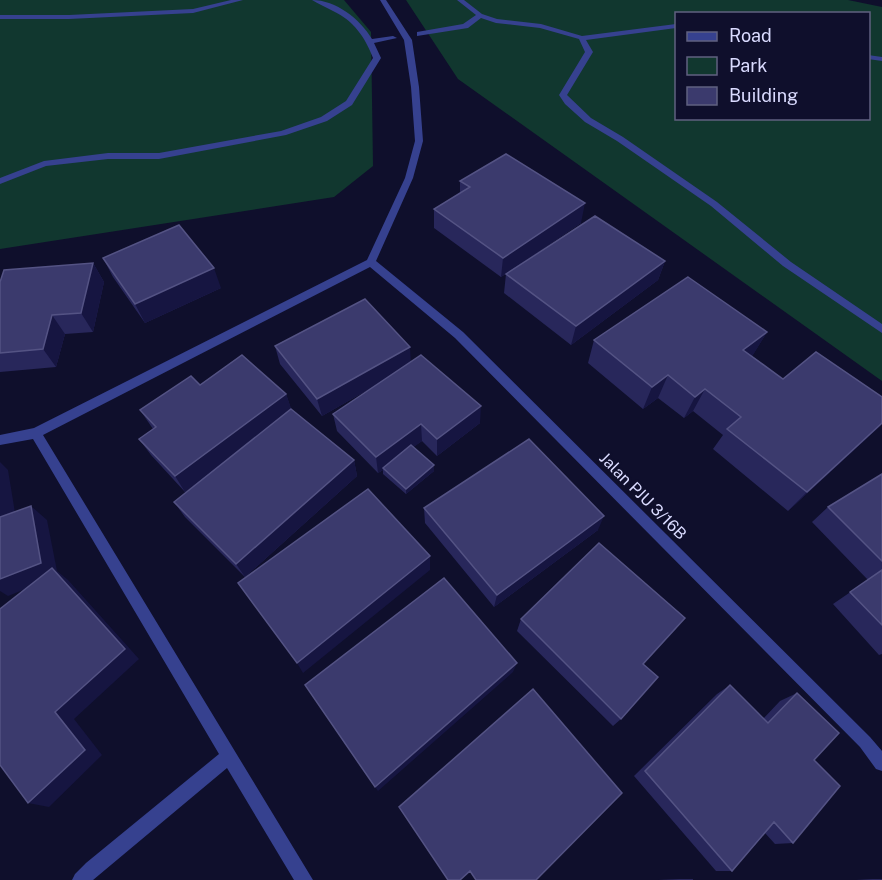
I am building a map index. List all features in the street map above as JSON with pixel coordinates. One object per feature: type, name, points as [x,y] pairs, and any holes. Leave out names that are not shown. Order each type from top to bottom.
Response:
[{"type":"street","points":[[0,17],[69,17],[193,11],[240,0]]},
{"type":"street","points":[[0,181],[44,164],[108,156],[159,156],[283,133],[324,119],[349,103],[377,58],[367,34],[348,15],[315,0]]},
{"type":"street","points":[[0,440],[36,433],[371,262],[409,178],[419,141],[415,87],[408,40],[383,0]]},
{"type":"street","points":[[460,0],[480,15],[496,21],[541,26],[582,38],[675,26]]},
{"type":"street","points":[[420,34],[465,26],[480,15]]},
{"type":"street","points":[[370,42],[393,38]]},
{"type":"street","points":[[582,38],[589,52],[582,66],[568,80],[563,94],[568,102],[588,120],[714,204],[787,264],[882,329]]},
{"type":"street","name":"Jalan PJU 3/16B","points":[[371,262],[459,335],[865,742],[882,763]]},
{"type":"street","points":[[36,433],[304,880]]},
{"type":"street","points":[[81,880],[229,756]]},
{"type":"green space","points":[[0,0],[344,0],[371,32],[373,166],[334,197],[0,249]]},
{"type":"green space","points":[[406,0],[848,0],[882,7],[882,381],[458,79]]},
{"type":"building","points":[[506,154],[585,203],[503,258],[434,209],[470,187],[460,181]]},
{"type":"building","points":[[595,216],[665,261],[576,326],[506,274]]},
{"type":"building","points":[[179,225],[214,268],[135,304],[103,258]]},
{"type":"building","points":[[93,263],[81,313],[52,315],[43,349],[0,353],[0,282],[4,270]]},
{"type":"building","points":[[688,277],[767,332],[743,350],[783,379],[816,352],[882,397],[882,423],[807,492],[727,429],[741,417],[705,389],[695,397],[668,375],[652,387],[594,340]]},
{"type":"building","points":[[365,299],[410,347],[317,399],[275,346]]},
{"type":"building","points":[[242,355],[286,394],[175,476],[139,439],[156,427],[140,410],[191,376],[200,385]]},
{"type":"building","points":[[421,355],[481,406],[437,439],[421,424],[376,457],[333,414]]},
{"type":"building","points":[[291,409],[354,460],[236,564],[174,502]]},
{"type":"building","points":[[529,439],[604,516],[497,595],[424,508]]},
{"type":"building","points":[[411,445],[434,465],[406,489],[383,468]]},
{"type":"building","points":[[882,474],[882,561],[828,507]]},
{"type":"building","points":[[368,489],[430,556],[297,663],[238,583]]},
{"type":"building","points":[[31,506],[41,563],[0,579],[0,517]]},
{"type":"building","points":[[599,543],[685,618],[643,664],[658,677],[621,719],[521,619]]},
{"type":"building","points":[[52,568],[125,649],[55,712],[85,750],[28,803],[0,765],[0,609]]},
{"type":"building","points":[[882,570],[882,625],[850,592]]},
{"type":"building","points":[[444,578],[517,663],[375,787],[305,685]]},
{"type":"building","points":[[730,685],[768,723],[797,693],[839,733],[814,760],[840,786],[793,843],[774,822],[732,871],[645,771]]},
{"type":"building","points":[[533,689],[622,793],[536,880],[476,880],[470,871],[460,880],[448,880],[399,807]]}]
